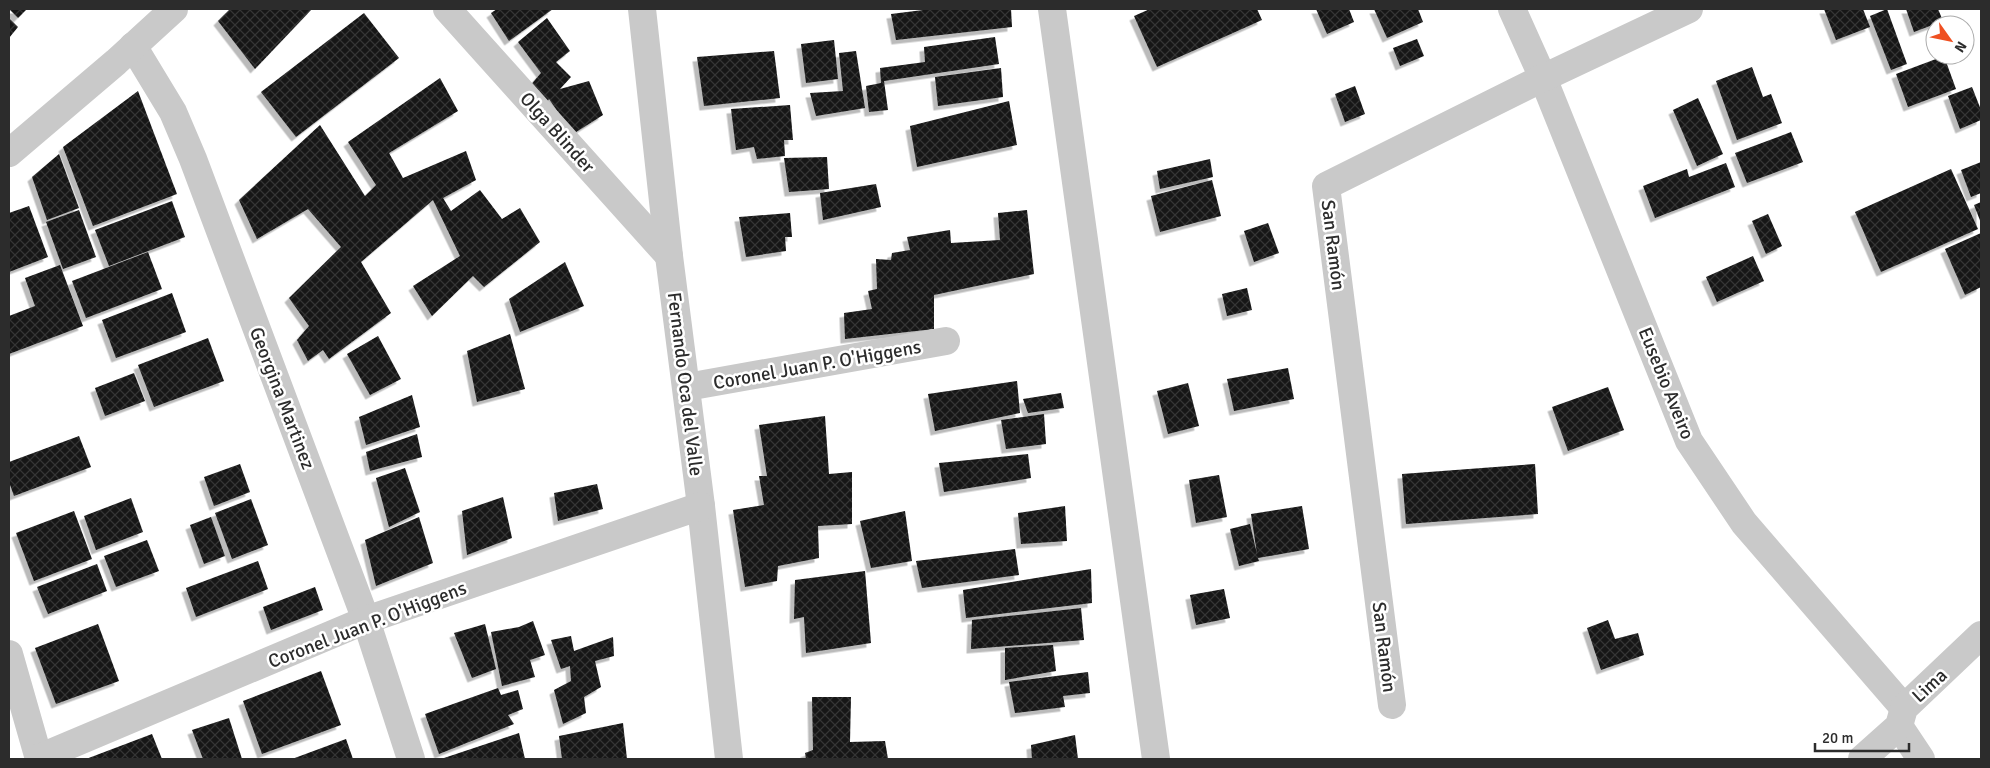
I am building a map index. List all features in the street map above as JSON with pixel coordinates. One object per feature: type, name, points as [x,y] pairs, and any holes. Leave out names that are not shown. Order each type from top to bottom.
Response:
[{"type":"street","points":[[9,153],[174,9]]},
{"type":"street","name":"Olga Blinder","points":[[447,9],[669,256]]},
{"type":"street","name":"Fernando Oca del Valle","points":[[642,9],[669,256],[687,387],[729,759]]},
{"type":"street","points":[[1052,9],[1156,759]]},
{"type":"street","name":"Eusebio Aveiro","points":[[1512,9],[1543,78],[1689,441],[1744,523],[1902,717],[1921,759]]},
{"type":"street","name":"San Ramón","points":[[1392,705],[1326,186],[1543,78],[1689,9]]},
{"type":"street","name":"Georgina Martinez","points":[[133,46],[173,112],[194,159],[366,620],[411,759]]},
{"type":"street","name":"Coronel Juan P. O'Higgens","points":[[687,387],[946,341]]},
{"type":"street","name":"Coronel Juan P. O'Higgens","points":[[39,759],[366,620],[701,506]]},
{"type":"street","name":"Lima","points":[[1862,759],[1981,635]]},
{"type":"street","points":[[9,654],[39,759]]},
{"type":"building","points":[[9,9],[27,9],[18,18]]},
{"type":"building","points":[[230,9],[312,9],[255,69],[218,21]]},
{"type":"building","points":[[497,9],[553,9],[509,41],[491,13]]},
{"type":"building","points":[[931,9],[1011,9],[1012,27],[896,40],[891,14]]},
{"type":"building","points":[[1150,9],[1257,9],[1262,20],[1157,67],[1134,16]]},
{"type":"building","points":[[1316,9],[1349,9],[1354,22],[1327,34]]},
{"type":"building","points":[[1374,9],[1418,9],[1423,22],[1387,38]]},
{"type":"building","points":[[1824,9],[1863,9],[1870,27],[1836,40]]},
{"type":"building","points":[[1887,9],[1907,64],[1891,70],[1870,16]]},
{"type":"building","points":[[1906,9],[1938,9],[1940,15],[1925,15],[1925,28],[1914,32]]},
{"type":"building","points":[[364,13],[399,58],[296,137],[261,92]]},
{"type":"building","points":[[9,18],[18,27],[9,38]]},
{"type":"building","points":[[547,18],[570,51],[556,62],[571,77],[560,89],[589,81],[603,115],[573,134],[549,99],[546,104],[529,87],[541,73],[518,42]]},
{"type":"building","points":[[995,37],[999,64],[884,81],[888,110],[869,112],[866,86],[881,83],[880,68],[925,62],[924,47]]},
{"type":"building","points":[[1417,39],[1424,56],[1400,66],[1393,48]]},
{"type":"building","points":[[834,40],[838,79],[806,83],[801,44]]},
{"type":"building","points":[[774,51],[780,98],[704,106],[697,57]]},
{"type":"building","points":[[856,51],[865,108],[816,116],[810,93],[843,91],[839,53]]},
{"type":"building","points":[[1925,63],[1925,65],[1947,65],[1956,89],[1908,107],[1896,74]]},
{"type":"building","points":[[1752,67],[1763,97],[1771,94],[1782,123],[1737,140],[1716,81]]},
{"type":"building","points":[[1001,68],[1003,97],[938,106],[935,77]]},
{"type":"building","points":[[440,78],[458,111],[389,153],[403,178],[466,151],[476,180],[443,198],[451,211],[480,190],[502,219],[520,208],[540,242],[484,287],[473,276],[432,316],[413,286],[460,256],[433,200],[361,262],[391,313],[329,359],[323,350],[308,361],[297,340],[309,326],[289,298],[341,247],[308,209],[257,239],[239,200],[320,125],[365,196],[376,185],[348,142]]},
{"type":"building","points":[[1355,86],[1365,114],[1345,122],[1335,94]]},
{"type":"building","points":[[1972,87],[1981,110],[1981,120],[1960,129],[1948,96]]},
{"type":"building","points":[[138,91],[177,194],[93,226],[63,147]]},
{"type":"building","points":[[1698,98],[1723,154],[1697,166],[1673,110]]},
{"type":"building","points":[[1009,101],[1017,145],[917,167],[910,126]]},
{"type":"building","points":[[790,105],[793,140],[784,140],[785,156],[757,159],[754,147],[736,150],[731,109]]},
{"type":"building","points":[[1791,132],[1803,162],[1747,183],[1735,153]]},
{"type":"building","points":[[59,154],[79,208],[47,220],[32,177]]},
{"type":"building","points":[[827,157],[829,189],[789,192],[784,158]]},
{"type":"building","points":[[1210,159],[1213,177],[1160,189],[1157,171]]},
{"type":"building","points":[[1981,162],[1981,193],[1971,197],[1961,170]]},
{"type":"building","points":[[1726,163],[1735,187],[1655,218],[1643,186],[1687,169],[1689,177]]},
{"type":"building","points":[[1951,169],[1978,229],[1881,272],[1855,212]]},
{"type":"building","points":[[1212,180],[1221,216],[1160,232],[1151,196]]},
{"type":"building","points":[[876,184],[881,207],[823,220],[820,193]]},
{"type":"building","points":[[172,201],[185,237],[109,266],[95,230]]},
{"type":"building","points":[[1981,202],[1981,223],[1974,205]]},
{"type":"building","points":[[29,206],[48,257],[9,272],[9,213]]},
{"type":"building","points":[[79,210],[96,257],[63,269],[46,222]]},
{"type":"building","points":[[1027,210],[1034,274],[934,295],[934,329],[845,339],[844,313],[872,309],[868,291],[877,289],[876,259],[891,260],[892,253],[910,250],[907,237],[950,230],[951,243],[1000,240],[998,213]]},
{"type":"building","points":[[790,213],[792,237],[785,237],[786,251],[746,257],[739,217]]},
{"type":"building","points":[[1768,214],[1782,246],[1766,254],[1752,221]]},
{"type":"building","points":[[1268,223],[1279,253],[1254,262],[1244,231]]},
{"type":"building","points":[[1981,233],[1981,287],[1965,295],[1945,249]]},
{"type":"building","points":[[148,252],[162,289],[86,318],[72,281]]},
{"type":"building","points":[[1753,256],[1764,281],[1717,302],[1706,277]]},
{"type":"building","points":[[565,262],[584,306],[520,332],[509,299]]},
{"type":"building","points":[[60,265],[83,326],[9,354],[9,316],[35,306],[25,278]]},
{"type":"building","points":[[1247,288],[1252,310],[1227,316],[1222,294]]},
{"type":"building","points":[[172,293],[186,332],[116,358],[102,320]]},
{"type":"building","points":[[510,334],[525,389],[477,402],[467,351]]},
{"type":"building","points":[[378,336],[401,379],[370,395],[347,354]]},
{"type":"building","points":[[208,338],[224,381],[154,407],[138,365]]},
{"type":"building","points":[[1288,368],[1294,399],[1234,411],[1227,379]]},
{"type":"building","points":[[134,373],[145,401],[105,416],[95,388]]},
{"type":"building","points":[[1017,381],[1020,413],[935,431],[928,394]]},
{"type":"building","points":[[1188,383],[1199,426],[1168,434],[1157,391]]},
{"type":"building","points":[[1608,387],[1624,430],[1568,451],[1552,407]]},
{"type":"building","points":[[1061,393],[1064,408],[1028,413],[1023,399]]},
{"type":"building","points":[[412,395],[420,427],[366,445],[359,417]]},
{"type":"building","points":[[1044,414],[1046,444],[1006,449],[1001,420]]},
{"type":"building","points":[[825,416],[829,474],[852,472],[852,524],[818,526],[819,558],[778,566],[777,581],[745,587],[733,510],[764,505],[759,476],[767,476],[759,425]]},
{"type":"building","points":[[417,434],[422,457],[370,471],[366,452]]},
{"type":"building","points":[[79,436],[91,467],[14,496],[9,482],[9,462]]},
{"type":"building","points":[[1028,454],[1031,478],[944,492],[939,463]]},
{"type":"building","points":[[240,464],[250,492],[214,506],[204,477]]},
{"type":"building","points":[[1535,464],[1538,514],[1406,524],[1402,474]]},
{"type":"building","points":[[405,468],[420,512],[389,527],[376,478]]},
{"type":"building","points":[[1219,475],[1227,517],[1196,523],[1189,480]]},
{"type":"building","points":[[597,484],[603,509],[558,521],[554,493]]},
{"type":"building","points":[[503,497],[512,538],[467,555],[462,511]]},
{"type":"building","points":[[131,498],[143,532],[96,550],[84,516]]},
{"type":"building","points":[[251,499],[268,545],[232,559],[215,513]]},
{"type":"building","points":[[1065,506],[1067,541],[1021,544],[1018,513]]},
{"type":"building","points":[[1302,506],[1309,549],[1258,558],[1259,561],[1239,566],[1230,529],[1250,524],[1257,554],[1251,514]]},
{"type":"building","points":[[74,511],[92,559],[34,581],[16,533]]},
{"type":"building","points":[[905,511],[912,561],[871,568],[860,521]]},
{"type":"building","points":[[211,517],[225,556],[204,564],[190,525]]},
{"type":"building","points":[[419,517],[433,563],[376,586],[365,540]]},
{"type":"building","points":[[147,540],[159,571],[116,587],[104,556]]},
{"type":"building","points":[[1015,549],[1019,575],[922,588],[916,561]]},
{"type":"building","points":[[258,561],[268,589],[196,617],[186,588]]},
{"type":"building","points":[[97,564],[107,591],[48,614],[37,587]]},
{"type":"building","points":[[1091,569],[1092,603],[966,618],[963,590]]},
{"type":"building","points":[[865,571],[871,643],[806,653],[804,617],[794,619],[795,580]]},
{"type":"building","points":[[315,587],[323,610],[271,630],[263,607]]},
{"type":"building","points":[[1224,589],[1230,618],[1196,625],[1190,595]]},
{"type":"building","points":[[1081,608],[1084,640],[971,649],[972,620]]},
{"type":"building","points":[[1608,620],[1615,639],[1638,633],[1644,655],[1601,670],[1587,628]]},
{"type":"building","points":[[533,621],[545,655],[530,660],[535,677],[502,686],[491,632],[519,627]]},
{"type":"building","points":[[98,624],[119,681],[56,704],[35,648]]},
{"type":"building","points":[[485,624],[496,669],[472,678],[454,633]]},
{"type":"building","points":[[571,636],[574,651],[613,637],[614,656],[595,661],[601,687],[584,697],[586,713],[563,724],[554,690],[571,681],[570,666],[561,669],[551,640]]},
{"type":"building","points":[[1053,645],[1056,671],[1005,680],[1005,648]]},
{"type":"building","points":[[321,671],[341,725],[262,754],[243,701]]},
{"type":"building","points":[[1088,672],[1090,693],[1063,696],[1065,707],[1015,713],[1009,682]]},
{"type":"building","points":[[498,688],[501,695],[518,690],[523,709],[508,715],[514,724],[439,754],[425,714]]},
{"type":"building","points":[[812,697],[851,697],[850,742],[885,741],[888,759],[806,759],[805,753],[813,750]]},
{"type":"building","points":[[229,718],[242,759],[203,759],[192,730]]},
{"type":"building","points":[[623,723],[627,759],[562,759],[559,736]]},
{"type":"building","points":[[519,733],[525,759],[441,759]]},
{"type":"building","points":[[152,734],[162,759],[86,759]]},
{"type":"building","points":[[1075,735],[1078,759],[1032,759],[1031,745]]},
{"type":"building","points":[[346,739],[353,759],[292,759]]}]
